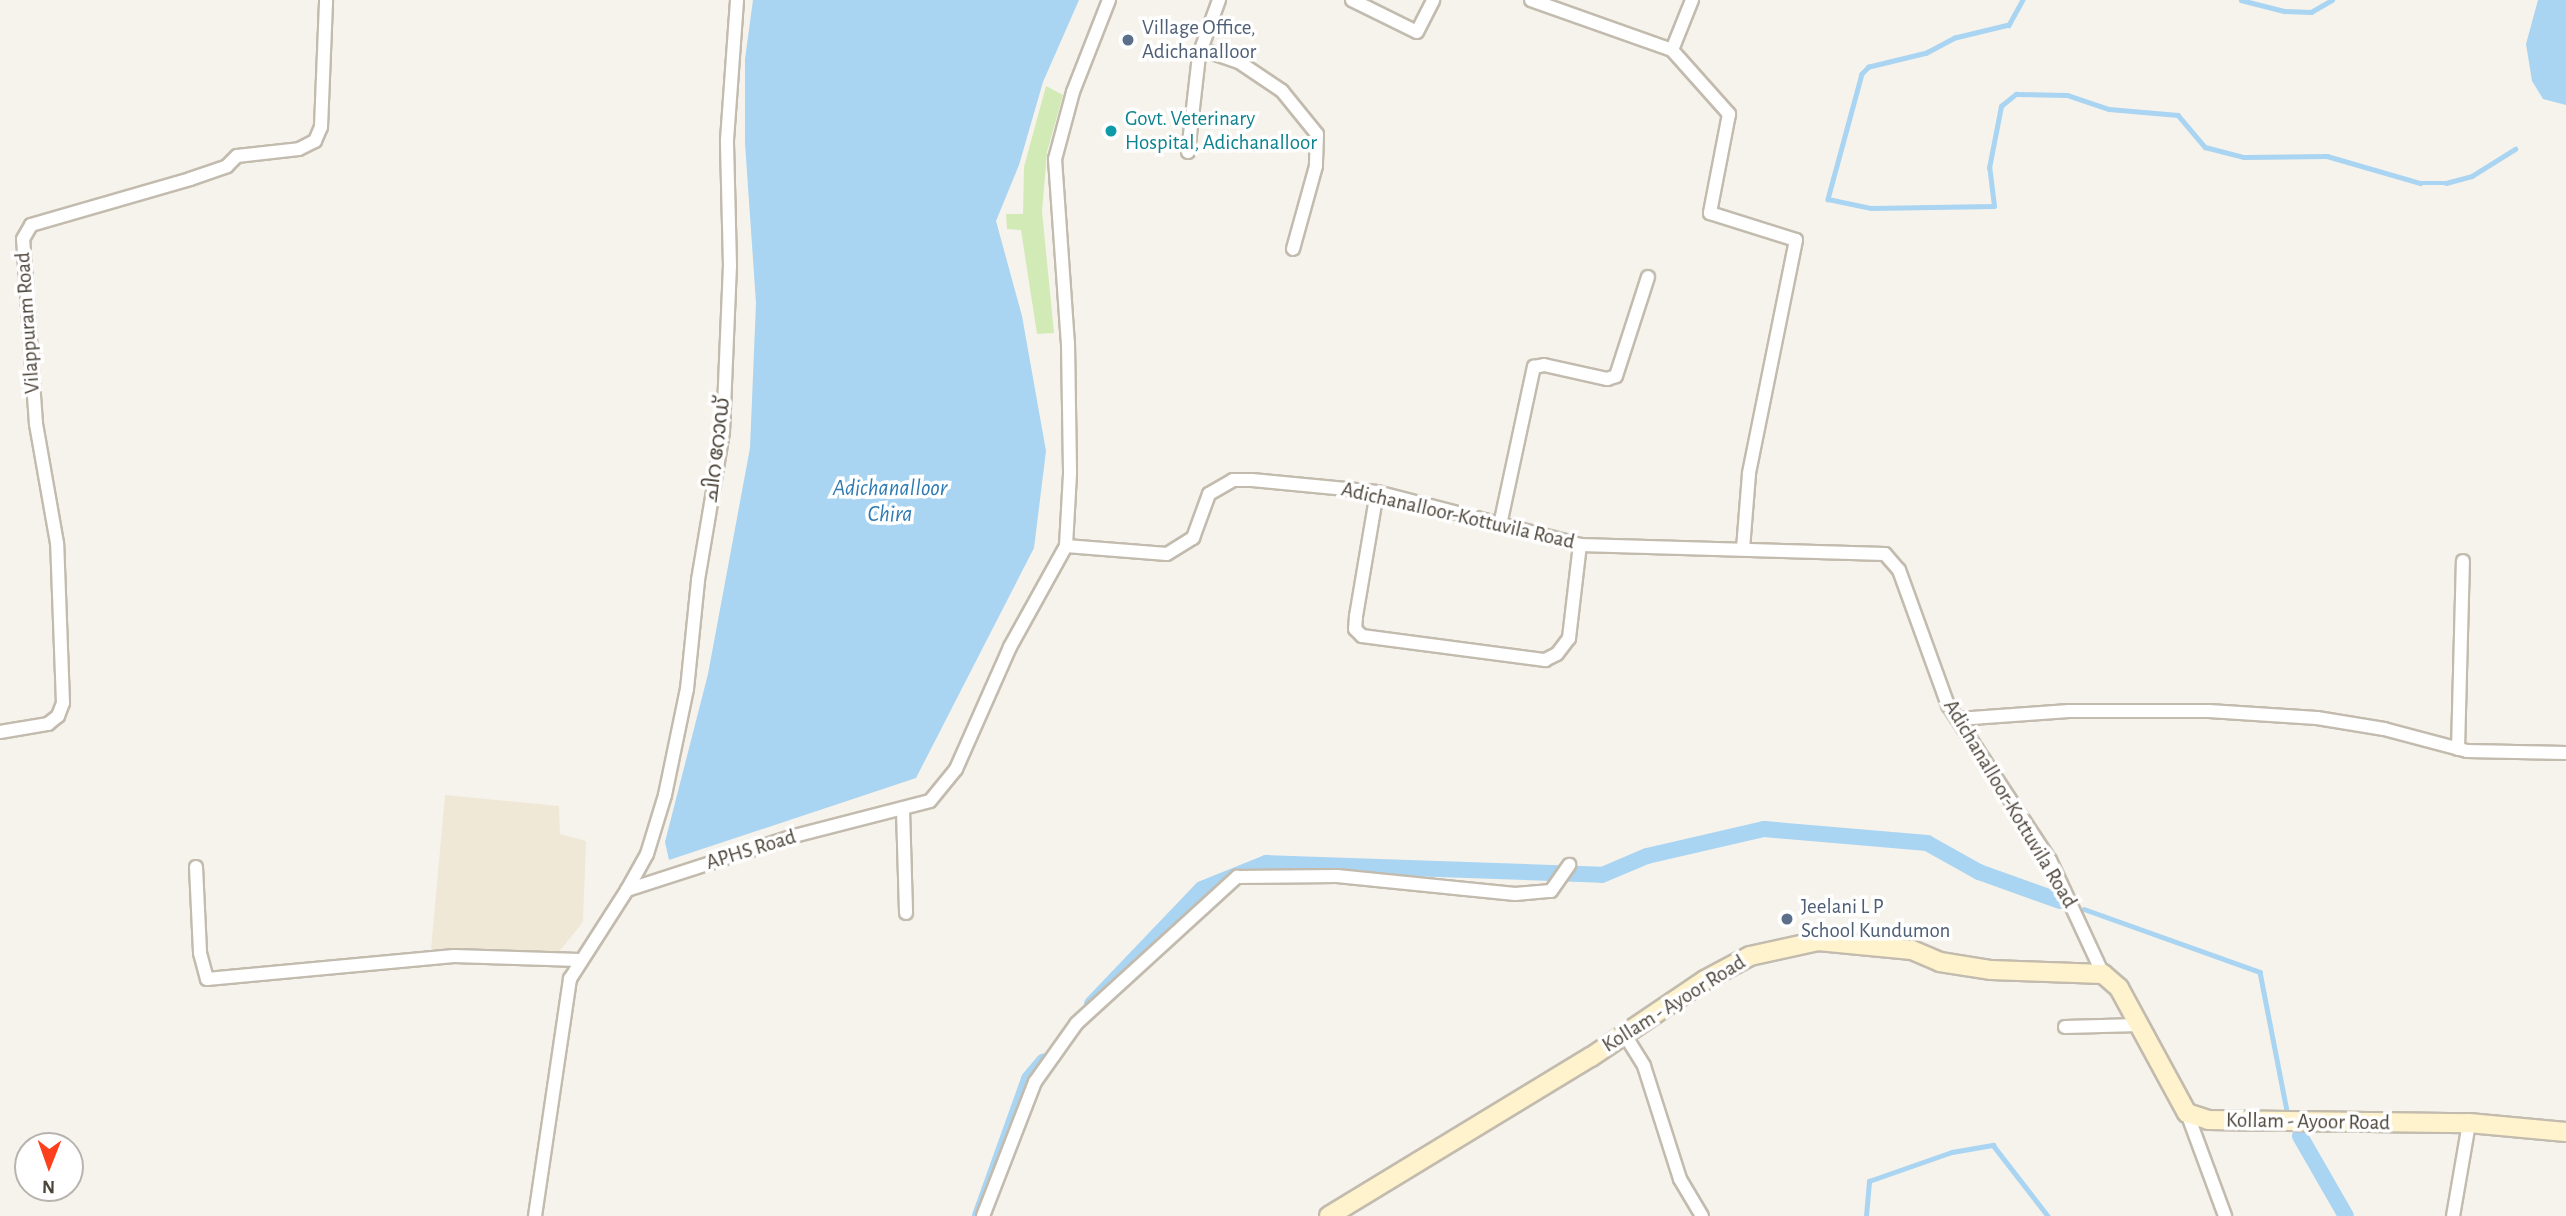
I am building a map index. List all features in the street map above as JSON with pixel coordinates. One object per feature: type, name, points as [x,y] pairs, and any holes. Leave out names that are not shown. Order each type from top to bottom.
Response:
[{"type":"main road","name":"Kollam - Ayoor Road","points":[[1329,1216],[1591,1057],[1623,1032],[1750,956],[1787,944],[1861,942],[1991,970],[2104,974]]},
{"type":"main road","points":[[2104,974],[2119,988],[2187,1113]]},
{"type":"main road","name":"Kollam - Ayoor Road","points":[[2187,1113],[2241,1123],[2469,1124],[2566,1132]]},
{"type":"street","name":"Vilappuram Road","points":[[0,732],[48,723],[58,716],[63,703],[57,543],[36,424],[23,239],[31,225],[190,179],[227,166],[237,156],[299,149],[315,141],[321,127],[326,0]]},
{"type":"street","name":"ചിറ റോഡ്","points":[[627,890],[647,854],[665,795],[687,690],[698,580],[723,432],[730,266],[727,140],[737,0]]},
{"type":"street","points":[[1066,546],[1070,474],[1069,343],[1055,159],[1073,92],[1109,0]]},
{"type":"street","points":[[1188,152],[1201,49],[1219,0]]},
{"type":"street","points":[[1352,0],[1417,32],[1433,0]]},
{"type":"street","points":[[1531,0],[1672,50],[1729,114],[1710,213],[1796,240],[1749,474],[1743,549]]},
{"type":"street","points":[[1672,50],[1692,0]]},
{"type":"street","points":[[1201,49],[1239,62],[1282,92],[1317,135],[1316,166],[1293,249]]},
{"type":"street","points":[[1500,525],[1534,367],[1544,365],[1606,379],[1616,376],[1648,277]]},
{"type":"street","name":"Adichanalloor-Kottuvila Road","points":[[1066,546],[1167,554],[1194,538],[1209,494],[1233,480],[1304,482],[1377,492],[1580,545],[1864,550],[1894,559],[1928,657],[1958,719],[2050,860],[2104,974]]},
{"type":"street","points":[[1377,492],[1356,616],[1355,629],[1362,636],[1545,660],[1557,654],[1569,638],[1580,545]]},
{"type":"street","name":"APHS Road","points":[[627,890],[794,836],[930,802],[944,789],[1010,648],[1066,546]]},
{"type":"street","points":[[2458,749],[2463,561]]},
{"type":"street","points":[[1958,719],[2069,711],[2245,713],[2317,718],[2384,729],[2458,749],[2566,752]]},
{"type":"street","points":[[903,810],[906,913]]},
{"type":"street","points":[[983,1216],[1035,1082],[1077,1023],[1237,877],[1337,876],[1515,894],[1551,891],[1569,865]]},
{"type":"street","points":[[196,867],[202,964],[207,979],[454,956],[579,960]]},
{"type":"street","points":[[535,1216],[570,979],[579,960],[627,890]]},
{"type":"street","points":[[2064,1027],[2139,1025]]},
{"type":"street","points":[[1623,1032],[1644,1066],[1681,1179],[1702,1216]]},
{"type":"street","points":[[2187,1113],[2225,1216]]},
{"type":"street","points":[[2453,1216],[2469,1124]]},
{"type":"shaded area","points":[[445,795],[559,806],[560,834],[586,841],[583,922],[558,953],[431,949]]},
{"type":"green space","points":[[1046,86],[1063,95],[1047,152],[1042,211],[1054,333],[1037,334],[1021,230],[1007,229],[1006,214],[1023,214],[1024,167]]},
{"type":"water","name":"Adichanalloor Chira","points":[[753,0],[1079,0],[1043,82],[1019,165],[996,221],[1022,316],[1046,451],[1034,548],[916,778],[669,860],[665,842],[708,674],[750,448],[756,303],[745,143],[745,59]]},
{"type":"water","points":[[2538,0],[2566,0],[2566,105],[2543,99],[2532,81],[2526,44]]},
{"type":"waterway","points":[[2023,0],[2009,25],[1955,38],[1927,53],[1869,67],[1862,74],[1828,199],[1871,208],[1994,206],[1989,168],[2001,106],[2016,94],[2067,95],[2109,109],[2178,115],[2205,147],[2244,157],[2327,156],[2420,183],[2446,183],[2472,176],[2515,149]]},
{"type":"waterway","points":[[2241,0],[2284,11],[2311,12],[2332,0]]},
{"type":"waterway","points":[[1092,1004],[1202,889],[1266,863],[1602,875],[1647,856],[1764,829],[1927,843],[1979,872],[2060,901]]},
{"type":"waterway","points":[[2084,909],[2260,972],[2288,1116]]},
{"type":"waterway","points":[[980,1216],[1029,1079],[1044,1061]]},
{"type":"waterway","points":[[2300,1136],[2346,1216]]},
{"type":"waterway","points":[[1866,1216],[1869,1181],[1952,1152],[1993,1145],[2048,1216]]},
{"type":"place","name":"Village Office, Adichanalloor","points":[[1128,40]]},
{"type":"place","name":"Govt. Veterinary Hospital, Adichanalloor","points":[[1111,131]]},
{"type":"place","name":"Jeelani L P School Kundumon","points":[[1787,919]]}]
